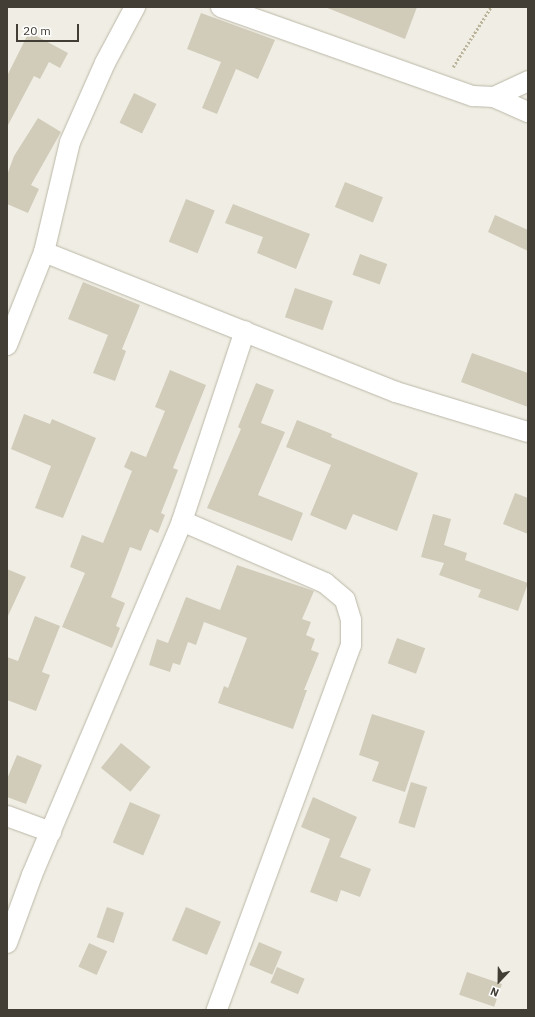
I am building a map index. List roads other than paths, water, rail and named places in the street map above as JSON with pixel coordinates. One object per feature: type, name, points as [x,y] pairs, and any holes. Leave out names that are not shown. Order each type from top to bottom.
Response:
[{"type":"street","points":[[7,345],[44,252],[70,142],[105,63],[135,7]]},
{"type":"street","points":[[221,7],[440,86],[473,96],[494,97],[528,112]]},
{"type":"street","points":[[494,97],[528,81]]},
{"type":"street","points":[[44,252],[396,392],[528,432]]},
{"type":"street","points":[[7,943],[32,875],[182,521],[244,331]]},
{"type":"street","points":[[182,521],[325,582],[345,600],[351,620],[351,646],[217,1010]]},
{"type":"street","points":[[7,816],[51,832]]}]
